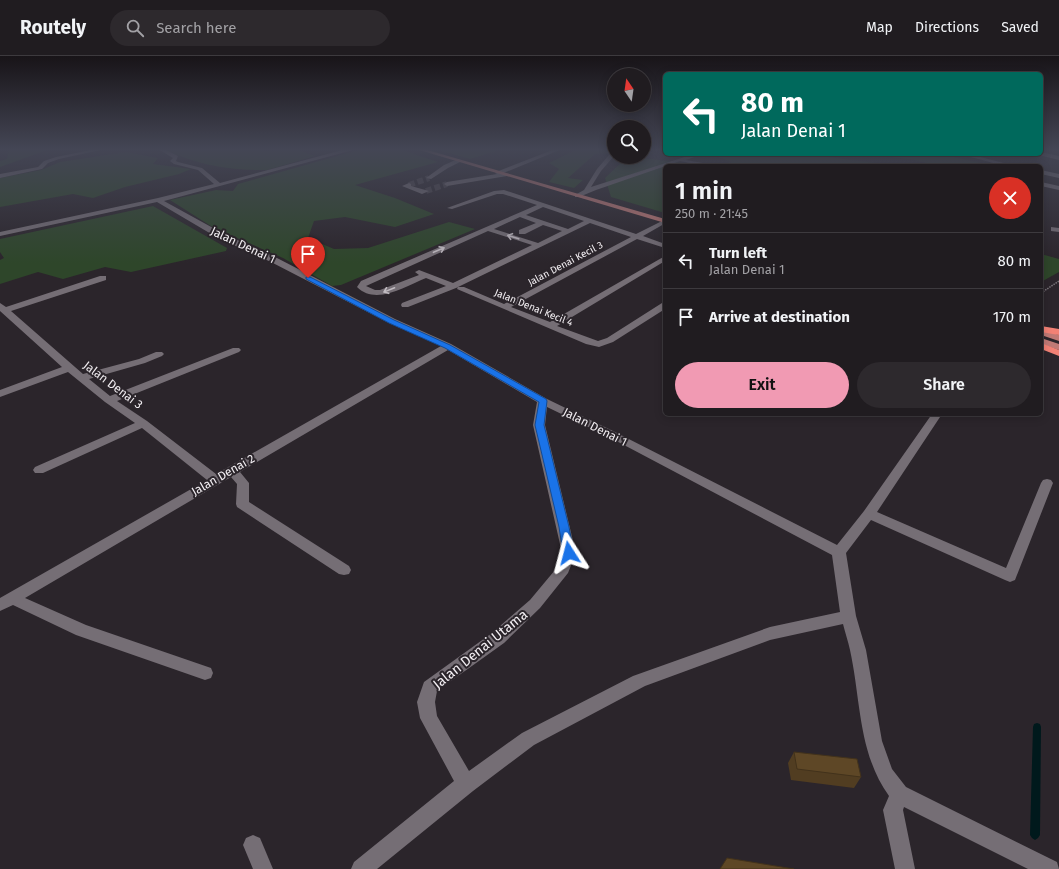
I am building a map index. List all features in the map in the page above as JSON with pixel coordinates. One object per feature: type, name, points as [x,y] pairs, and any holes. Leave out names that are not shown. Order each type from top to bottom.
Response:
[{"type":"highway","points":[[1043,329],[1059,332]]},
{"type":"highway","points":[[1043,347],[1059,353]]},
{"type":"main road","points":[[546,187],[663,222]]},
{"type":"main road","points":[[1043,333],[1059,338]]},
{"type":"main road","points":[[1043,342],[1059,347]]},
{"type":"street","points":[[0,234],[211,187]]},
{"type":"street","points":[[408,187],[422,192],[426,190]]},
{"type":"street","points":[[577,196],[587,190],[599,187]]},
{"type":"street","points":[[450,208],[500,192],[663,245]]},
{"type":"street","name":"Jalan Denai 1","points":[[158,200],[221,236],[274,260],[392,321],[448,346],[543,401],[611,434],[839,552]]},
{"type":"street","points":[[425,275],[381,293],[374,293],[361,288],[362,284],[364,283],[543,205]]},
{"type":"street","points":[[520,215],[568,231]]},
{"type":"street","points":[[522,232],[543,222]]},
{"type":"street","points":[[457,288],[538,245],[568,231],[593,222]]},
{"type":"street","points":[[405,305],[457,288],[593,222]]},
{"type":"street","name":"Jalan Denai Kecil 3","points":[[504,307],[663,222]]},
{"type":"street","points":[[488,229],[538,245]]},
{"type":"street","points":[[550,326],[663,259]]},
{"type":"street","name":"Jalan Denai Kecil 4","points":[[403,266],[589,342],[599,344],[610,340],[663,305]]},
{"type":"street","points":[[2,308],[103,278]]},
{"type":"street","name":"Jalan Denai 3","points":[[2,308],[69,368],[108,400],[143,423],[215,480]]},
{"type":"street","name":"Jalan Denai 2","points":[[6,602],[448,346]]},
{"type":"street","points":[[108,400],[236,350]]},
{"type":"street","points":[[82,378],[159,354]]},
{"type":"street","points":[[0,394],[69,368]]},
{"type":"street","name":"Jalan Denai Utama","points":[[466,784],[430,718],[426,702],[430,687],[498,638],[536,604],[561,573],[569,553],[539,425],[543,401]]},
{"type":"street","points":[[936,416],[869,514],[839,552],[848,616],[858,650],[873,741],[885,775],[899,794],[1050,869]]},
{"type":"street","points":[[39,470],[143,423]]},
{"type":"street","points":[[232,470],[243,483],[242,504],[344,570]]},
{"type":"street","points":[[869,514],[1010,576],[1047,483]]},
{"type":"street","points":[[6,602],[205,673]]},
{"type":"street","points":[[361,869],[466,784],[528,739],[639,681],[770,634],[848,616]]},
{"type":"street","points":[[899,794],[893,810],[905,869]]},
{"type":"street","points":[[253,845],[263,869]]},
{"type":"path","points":[[1043,292],[1059,281]]},
{"type":"green space","points":[[0,187],[125,187],[93,198],[73,194],[0,207]]},
{"type":"green space","points":[[236,187],[361,187],[395,198],[434,214],[395,227],[345,217],[314,221],[308,238],[334,249],[368,248],[449,222],[475,229],[341,285],[332,286],[283,258],[214,228],[170,200],[216,190],[233,191]]},
{"type":"green space","points":[[608,187],[663,187],[663,212],[611,197]]},
{"type":"green space","points":[[153,206],[227,248],[226,251],[131,272],[105,267],[63,279],[38,272],[0,284],[0,260],[4,258],[0,252],[0,239]]},
{"type":"green space","points":[[1043,255],[1059,259],[1059,272],[1043,281]]},
{"type":"building","points":[[794,752],[857,759],[861,777],[797,769]]},
{"type":"building","points":[[727,858],[794,869],[720,869]]},
{"type":"waterway","points":[[1035,835],[1037,727]]},
{"type":"tunnel","points":[[426,191],[438,187]]},
{"type":"route","points":[[308,278],[392,321],[448,346],[543,401],[539,425],[569,553]]}]
